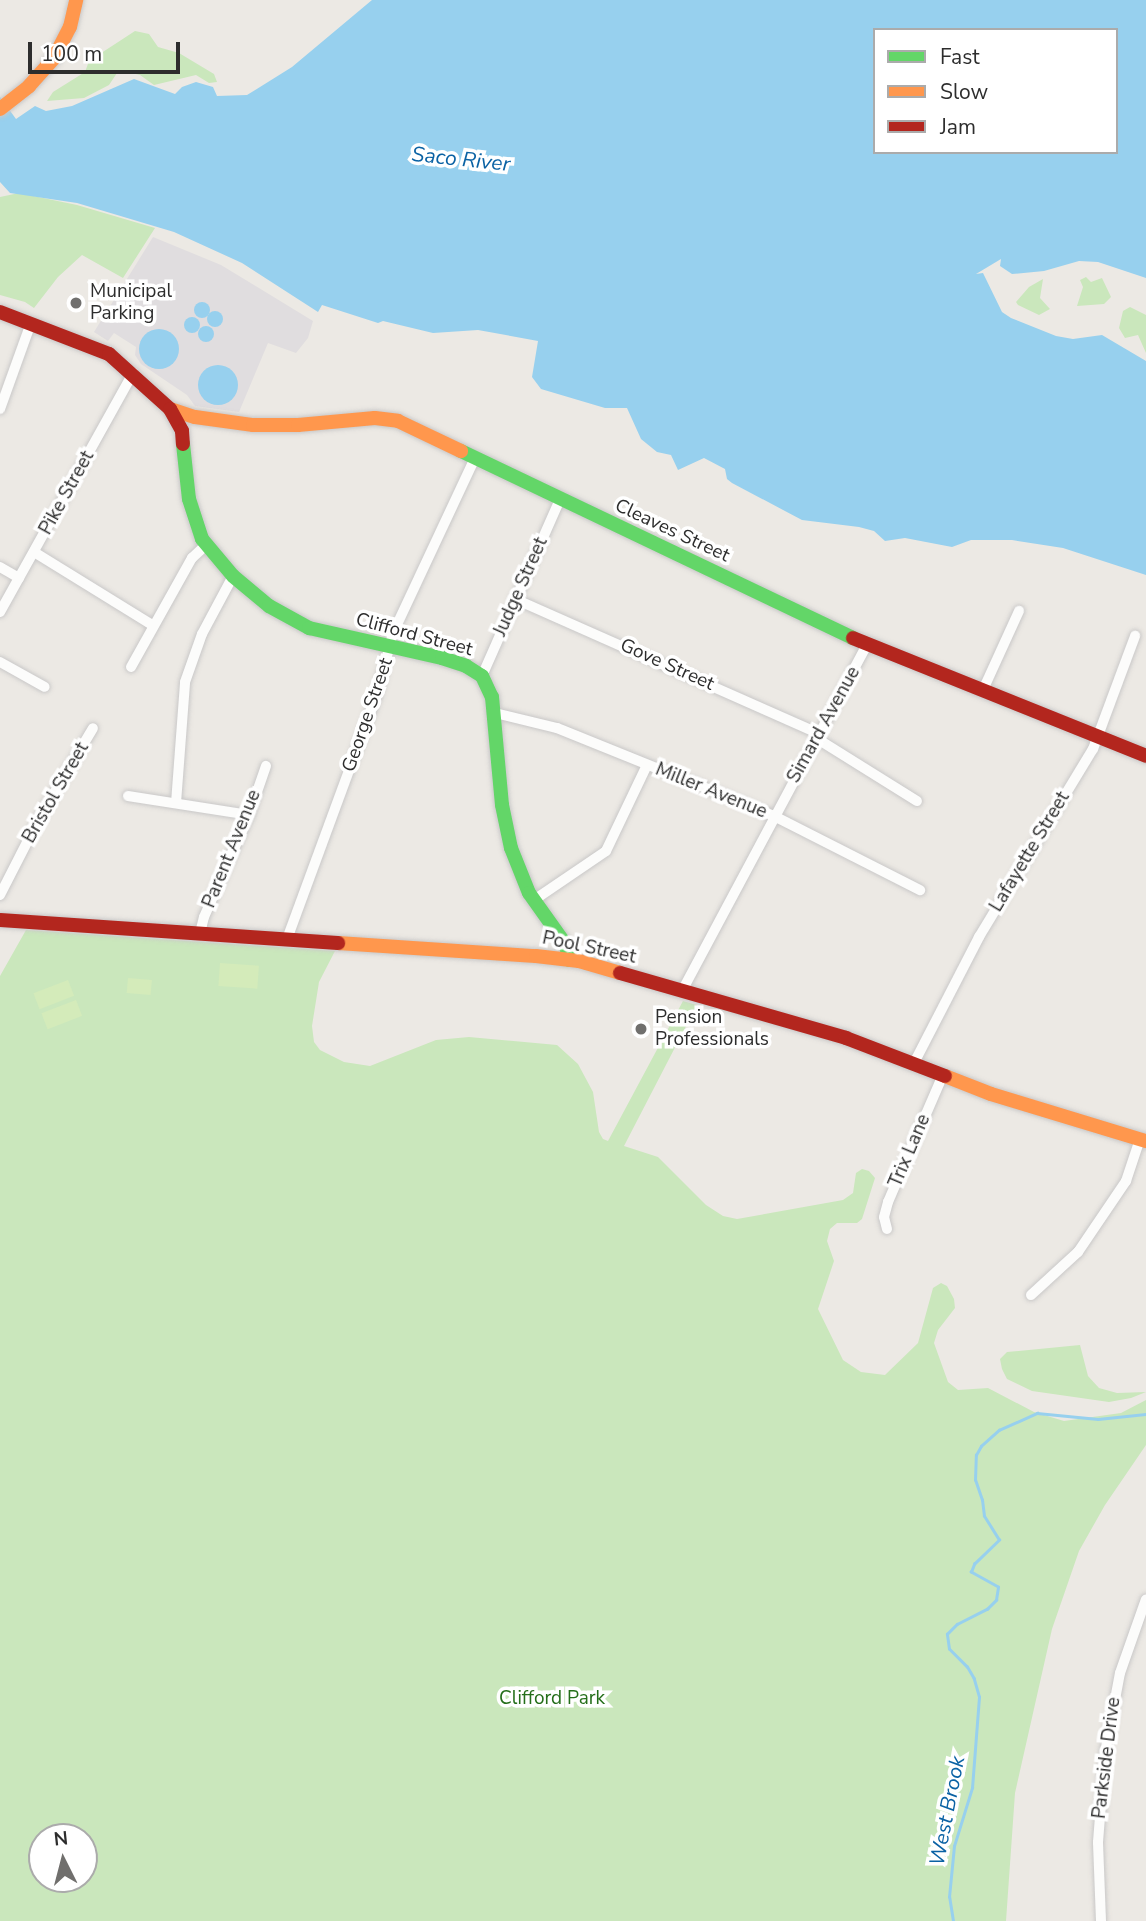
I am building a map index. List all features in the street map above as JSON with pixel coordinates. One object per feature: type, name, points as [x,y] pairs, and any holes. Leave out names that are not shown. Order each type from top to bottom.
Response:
[{"type":"street","points":[[0,109],[24,90],[62,46],[76,0]]},
{"type":"street","points":[[0,312],[100,350],[133,373],[170,409]]},
{"type":"street","points":[[0,409],[31,323]]},
{"type":"street","name":"Pike Street","points":[[0,612],[133,373]]},
{"type":"street","name":"Cleaves Street","points":[[170,409],[195,417],[253,425],[390,418],[867,644],[1146,756]]},
{"type":"street","name":"Clifford Street","points":[[170,409],[182,431],[190,509],[205,546],[233,576],[275,610],[302,625],[391,645],[466,666],[482,676],[492,697],[495,713],[504,819],[517,867],[534,901],[566,945],[569,960]]},
{"type":"street","name":"George Street","points":[[287,939],[377,694],[391,645],[475,458]]},
{"type":"street","name":"Judge Street","points":[[482,676],[560,499]]},
{"type":"street","points":[[131,667],[152,625],[192,558],[205,546]]},
{"type":"street","points":[[34,552],[152,625]]},
{"type":"street","points":[[0,567],[19,578]]},
{"type":"street","points":[[176,803],[185,682],[202,634],[233,576]]},
{"type":"street","name":"Gove Street","points":[[515,599],[818,736],[917,801]]},
{"type":"street","points":[[983,690],[1019,611]]},
{"type":"street","name":"Lafayette Street","points":[[914,1063],[973,948],[1093,749],[1135,636]]},
{"type":"street","name":"Simard Avenue","points":[[682,991],[867,644]]},
{"type":"street","points":[[0,662],[46,687]]},
{"type":"street","name":"Miller Avenue","points":[[495,713],[557,728],[774,816],[919,890]]},
{"type":"street","name":"Bristol Street","points":[[0,895],[41,815],[93,729]]},
{"type":"street","points":[[534,901],[606,851],[647,765]]},
{"type":"street","name":"Parent Avenue","points":[[200,933],[204,917],[249,815],[266,766]]},
{"type":"street","points":[[128,796],[249,815]]},
{"type":"street","name":"Pool Street","points":[[0,920],[569,960],[833,1034],[1014,1102],[1143,1140]]},
{"type":"street","name":"Trix Lane","points":[[887,1229],[884,1217],[888,1202],[943,1075]]},
{"type":"street","points":[[1031,1295],[1078,1252],[1126,1181],[1143,1140]]},
{"type":"street","name":"Parkside Drive","points":[[1101,1921],[1098,1842],[1105,1753],[1120,1673],[1146,1599]]},
{"type":"shaded area","points":[[153,237],[221,265],[313,321],[308,338],[296,353],[268,343],[239,412],[195,406],[187,395],[141,364],[135,355],[136,347],[114,333],[108,341],[94,332]]},
{"type":"green space","points":[[135,31],[149,34],[158,47],[179,53],[214,74],[217,82],[209,83],[196,75],[154,85],[140,75],[119,70],[109,85],[84,98],[47,101],[53,92],[85,72],[89,61]]},
{"type":"green space","points":[[19,193],[77,205],[155,228],[123,278],[82,255],[58,277],[34,308],[25,302],[0,295],[0,197]]},
{"type":"green space","points":[[1086,277],[1091,282],[1102,278],[1111,297],[1104,304],[1077,306],[1083,287],[1080,280]]},
{"type":"green space","points":[[1043,279],[1040,298],[1050,309],[1039,315],[1016,302],[1029,287]]},
{"type":"green space","points":[[1130,307],[1146,315],[1146,353],[1138,335],[1125,338],[1119,328],[1123,311]]},
{"type":"green space","name":"Clifford Park","points":[[26,930],[335,951],[319,982],[312,1026],[314,1042],[320,1050],[344,1062],[370,1066],[436,1040],[469,1037],[557,1045],[578,1064],[593,1092],[599,1132],[603,1139],[608,1141],[683,1001],[697,1005],[624,1146],[658,1157],[706,1205],[723,1216],[737,1219],[843,1200],[853,1193],[856,1173],[862,1169],[869,1171],[875,1178],[862,1219],[857,1223],[837,1223],[830,1229],[827,1241],[834,1261],[818,1309],[843,1360],[861,1372],[885,1375],[918,1343],[933,1288],[941,1283],[947,1286],[954,1299],[955,1308],[938,1330],[934,1343],[948,1382],[958,1390],[988,1388],[1034,1412],[1064,1421],[1121,1413],[1146,1400],[1146,1445],[1105,1505],[1079,1551],[1052,1629],[1015,1793],[1006,1921],[0,1921],[0,976]]},
{"type":"green space","points":[[220,963],[259,966],[257,989],[218,986]]},
{"type":"green space","points":[[128,978],[152,980],[151,995],[127,993]]},
{"type":"green space","points":[[68,980],[74,996],[40,1009],[33,993]]},
{"type":"green space","points":[[76,1000],[82,1016],[48,1029],[41,1013]]},
{"type":"green space","points":[[1080,1345],[1088,1376],[1099,1388],[1117,1393],[1146,1392],[1109,1402],[1032,1391],[1007,1379],[1002,1369],[1000,1359],[1007,1352]]},
{"type":"water","name":"Saco River","points":[[372,0],[1146,0],[1146,278],[1098,262],[1079,261],[1044,271],[1012,274],[1000,266],[1001,259],[976,274],[983,273],[1002,312],[1011,318],[1056,336],[1073,339],[1102,335],[1146,361],[1146,575],[1063,548],[1012,540],[971,540],[952,547],[905,538],[885,541],[874,531],[859,527],[802,520],[732,483],[727,479],[725,469],[704,458],[678,470],[671,455],[657,452],[641,439],[627,408],[605,408],[541,389],[532,377],[538,341],[478,330],[433,333],[383,321],[378,323],[322,305],[318,312],[242,263],[174,232],[77,203],[10,193],[0,182],[0,97],[16,119],[35,106],[46,111],[72,106],[134,79],[175,94],[182,87],[196,82],[213,87],[217,96],[247,95],[292,67]]},
{"type":"water","points":[[202,302],[210,310],[202,318],[194,310]]},
{"type":"water","points":[[215,311],[223,319],[215,327],[207,319]]},
{"type":"water","points":[[192,317],[198,319],[198,331],[192,333],[186,331],[184,325],[186,319]]},
{"type":"water","points":[[206,326],[212,328],[212,340],[206,342],[200,340],[198,334],[200,328]]},
{"type":"water","points":[[159,329],[173,335],[179,349],[173,363],[159,369],[145,363],[139,349],[145,335]]},
{"type":"water","points":[[218,365],[232,371],[238,385],[232,399],[218,405],[204,399],[198,385],[204,371]]},
{"type":"waterway","name":"West Brook","points":[[953,1921],[949,1897],[954,1846],[972,1788],[979,1697],[967,1667],[949,1649],[947,1634],[957,1624],[987,1609],[996,1600],[998,1587],[971,1572],[974,1564],[999,1540],[984,1516],[975,1480],[976,1455],[981,1446],[999,1430],[1037,1413],[1098,1419],[1146,1414]]},
{"type":"traffic: fast","points":[[183,444],[189,499],[202,539],[233,576],[269,606],[309,628],[442,658],[466,666],[482,676],[492,697],[502,805],[511,848],[529,893],[566,945],[569,960]]},
{"type":"traffic: fast","points":[[461,451],[853,638]]},
{"type":"traffic: slow","points":[[0,109],[29,86],[54,58],[70,27],[76,0]]},
{"type":"traffic: slow","points":[[170,409],[195,417],[253,425],[298,425],[375,418],[398,421],[461,451]]},
{"type":"traffic: slow","points":[[338,943],[536,956],[579,961],[620,973]]},
{"type":"traffic: slow","points":[[945,1076],[991,1094],[1146,1141]]},
{"type":"traffic: jam","points":[[0,312],[109,354],[170,409],[182,431],[183,444]]},
{"type":"traffic: jam","points":[[853,638],[1146,756]]},
{"type":"traffic: jam","points":[[0,920],[338,943]]},
{"type":"traffic: jam","points":[[620,973],[846,1038],[945,1076]]},
{"type":"place","name":"Municipal Parking","points":[[76,303]]},
{"type":"place","name":"Pension Professionals","points":[[641,1029]]}]
